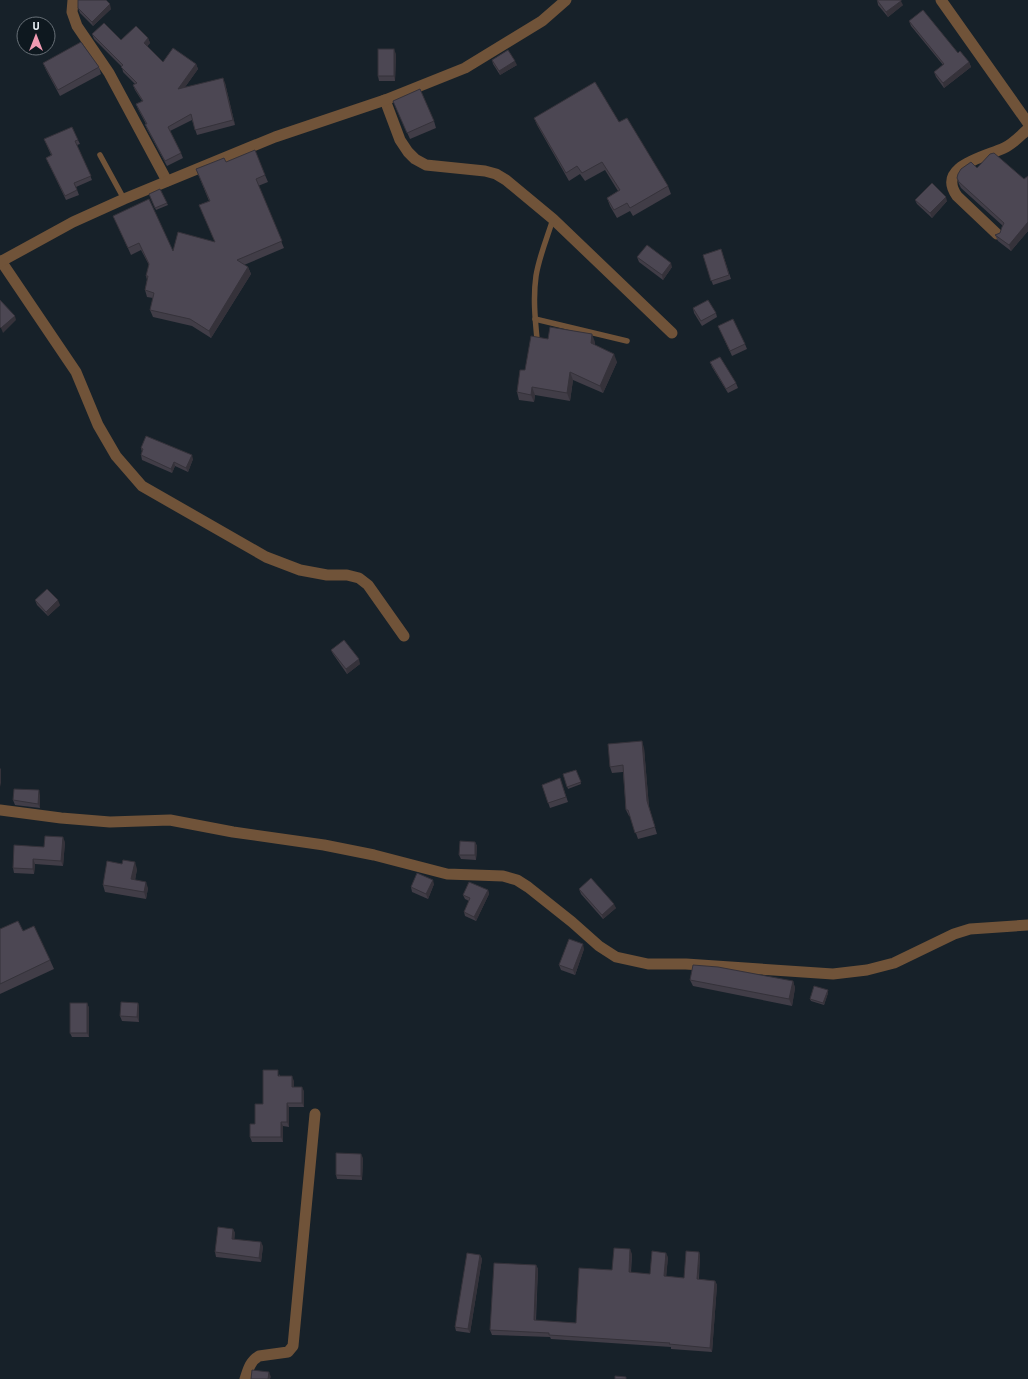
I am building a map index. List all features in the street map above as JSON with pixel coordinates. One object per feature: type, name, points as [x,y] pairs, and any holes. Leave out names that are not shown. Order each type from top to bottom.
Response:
[{"type":"street","points":[[73,0],[72,12],[77,26],[110,73],[168,181]]},
{"type":"street","points":[[404,636],[368,585],[358,578],[347,575],[327,575],[300,570],[266,557],[142,486],[116,456],[98,424],[76,372],[1,262],[73,222],[124,199],[276,137],[385,100],[465,68],[542,21],[566,0]]},
{"type":"street","points":[[941,0],[1028,123]]},
{"type":"street","points":[[385,100],[400,140],[415,159],[426,165],[485,171],[496,174],[553,219],[672,333]]},
{"type":"street","points":[[997,234],[957,196],[952,189],[951,180],[955,171],[964,164],[1005,148],[1015,142],[1028,129]]},
{"type":"street","points":[[0,810],[61,818],[110,822],[170,820],[233,832],[324,845],[374,855],[447,874],[503,876],[517,880],[528,886],[599,946],[616,957],[648,964],[686,964],[833,974],[867,970],[894,963],[954,934],[970,929],[1028,925]]},
{"type":"street","points":[[245,1379],[249,1367],[255,1358],[259,1356],[288,1352],[293,1346],[315,1114]]},
{"type":"lane","points":[[100,155],[124,199]]},
{"type":"lane","points":[[537,339],[535,319],[536,275],[553,219]]},
{"type":"lane","points":[[535,319],[627,341]]},
{"type":"building","points":[[78,0],[106,0],[110,4],[92,22],[78,8]]},
{"type":"building","points":[[877,0],[901,0],[901,1],[886,12]]},
{"type":"building","points":[[923,10],[958,53],[960,51],[969,62],[943,83],[934,72],[944,64],[909,21]]},
{"type":"building","points":[[104,23],[121,40],[136,26],[148,38],[144,43],[163,62],[173,48],[196,64],[178,89],[223,78],[233,120],[195,130],[191,114],[168,127],[181,153],[165,161],[136,104],[143,101],[133,85],[137,83],[121,67],[123,65],[92,34]]},
{"type":"building","points":[[81,42],[99,67],[58,90],[43,63]]},
{"type":"building","points":[[378,49],[394,49],[394,76],[378,76]]},
{"type":"building","points":[[508,50],[515,61],[499,71],[492,60]]},
{"type":"building","points":[[595,82],[619,122],[627,118],[668,186],[630,208],[627,203],[614,210],[607,198],[620,190],[602,162],[582,173],[577,166],[566,173],[534,118]]},
{"type":"building","points":[[420,89],[434,121],[407,133],[393,101]]},
{"type":"building","points":[[72,127],[78,140],[75,141],[91,176],[74,183],[77,190],[65,196],[46,158],[52,155],[44,139]]},
{"type":"building","points":[[255,150],[265,175],[256,179],[282,241],[237,260],[248,267],[209,331],[190,319],[150,310],[154,293],[145,290],[149,264],[139,243],[128,248],[113,216],[149,199],[173,251],[178,232],[215,242],[199,205],[210,201],[196,169],[224,158],[226,162]]},
{"type":"building","points":[[994,153],[1024,179],[1028,176],[1028,222],[1009,245],[995,235],[1000,233],[1004,223],[959,182],[957,178],[961,169],[971,162],[977,168],[990,154]]},
{"type":"building","points":[[932,183],[946,197],[930,213],[915,200]]},
{"type":"building","points":[[160,189],[167,203],[155,208],[149,194]]},
{"type":"building","points":[[647,245],[671,263],[662,275],[637,257]]},
{"type":"building","points":[[721,249],[729,275],[711,281],[703,255]]},
{"type":"building","points":[[0,300],[15,316],[1,328],[0,327]]},
{"type":"building","points":[[708,300],[716,313],[701,321],[693,308]]},
{"type":"building","points":[[733,319],[745,344],[730,351],[718,326]]},
{"type":"building","points":[[550,327],[592,334],[591,343],[614,354],[600,386],[570,372],[567,393],[532,387],[531,395],[517,392],[520,370],[525,370],[531,336],[548,339]]},
{"type":"building","points":[[720,357],[736,383],[726,389],[710,362]]},
{"type":"building","points":[[146,436],[192,455],[186,468],[174,462],[171,469],[141,455],[143,449],[141,448]]},
{"type":"building","points":[[47,589],[58,600],[46,612],[35,600]]},
{"type":"building","points":[[344,640],[359,659],[346,669],[331,650]]},
{"type":"building","points":[[642,741],[647,801],[655,827],[635,833],[628,810],[626,810],[623,765],[610,767],[608,744]]},
{"type":"building","points":[[576,770],[581,782],[567,787],[563,774]]},
{"type":"building","points":[[560,778],[566,797],[548,803],[542,785]]},
{"type":"building","points":[[14,789],[39,790],[38,804],[13,800]]},
{"type":"building","points":[[45,836],[63,837],[61,861],[33,859],[33,869],[13,868],[14,845],[44,847]]},
{"type":"building","points":[[460,841],[475,842],[475,855],[459,855]]},
{"type":"building","points":[[123,860],[135,862],[131,879],[146,882],[144,892],[103,885],[107,861],[122,864]]},
{"type":"building","points":[[417,873],[433,880],[426,894],[411,887]]},
{"type":"building","points":[[591,878],[614,904],[602,915],[579,889]]},
{"type":"building","points":[[469,882],[488,890],[474,917],[464,912],[470,898],[463,895]]},
{"type":"building","points":[[18,921],[23,931],[34,926],[50,960],[0,984],[0,929]]},
{"type":"building","points":[[569,939],[583,944],[573,970],[559,965]]},
{"type":"building","points":[[693,965],[718,967],[793,981],[789,999],[690,980]]},
{"type":"building","points":[[814,986],[828,990],[823,1003],[810,999]]},
{"type":"building","points":[[121,1002],[138,1003],[137,1017],[120,1016]]},
{"type":"building","points":[[70,1003],[87,1003],[87,1033],[70,1033]]},
{"type":"building","points":[[263,1070],[278,1070],[278,1076],[292,1076],[292,1087],[302,1087],[302,1103],[287,1103],[287,1122],[281,1122],[281,1137],[250,1137],[250,1124],[255,1124],[255,1104],[263,1104]]},
{"type":"building","points":[[336,1153],[361,1154],[361,1176],[336,1175]]},
{"type":"building","points":[[218,1227],[233,1229],[232,1239],[261,1242],[259,1258],[215,1252]]},
{"type":"building","points":[[614,1248],[630,1249],[629,1272],[650,1274],[652,1251],[666,1253],[664,1276],[684,1278],[686,1251],[699,1252],[697,1279],[715,1281],[710,1348],[669,1344],[670,1343],[549,1335],[549,1333],[490,1330],[494,1263],[536,1265],[534,1320],[576,1323],[579,1268],[612,1270]]},
{"type":"building","points":[[467,1253],[480,1255],[468,1329],[455,1327]]},
{"type":"building","points":[[252,1370],[269,1372],[268,1379],[251,1379]]},
{"type":"building","points":[[615,1376],[626,1377],[626,1379],[615,1379]]}]
